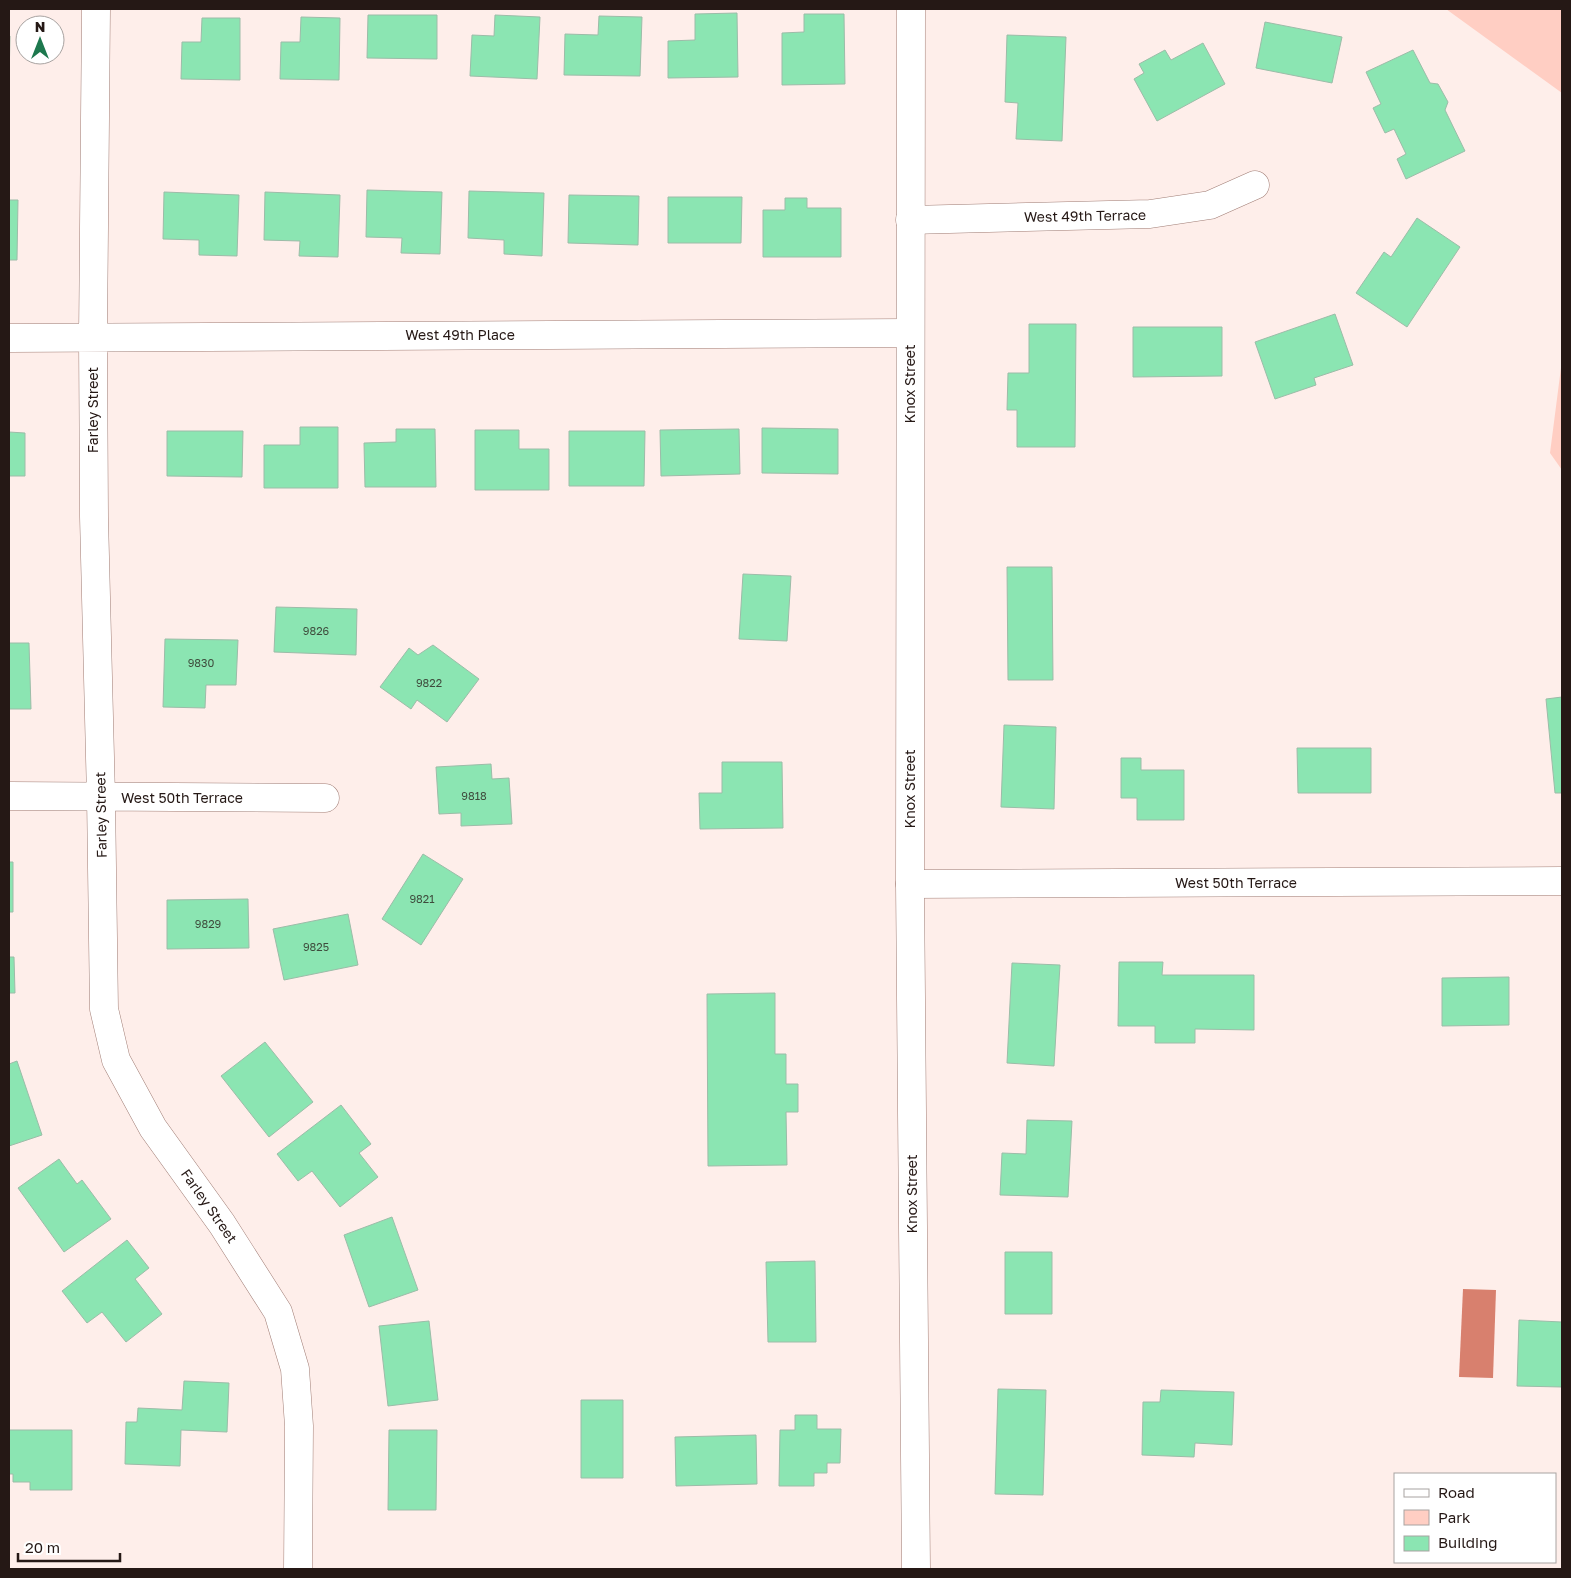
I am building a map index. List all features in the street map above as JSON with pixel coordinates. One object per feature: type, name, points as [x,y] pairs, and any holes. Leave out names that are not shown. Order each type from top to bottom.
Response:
[{"type":"street","name":"Farley Street","points":[[96,9],[93,337],[94,517],[104,1009],[116,1060],[153,1128],[222,1224],[278,1312],[295,1369],[299,1426],[298,1569]]},
{"type":"street","name":"Knox Street","points":[[911,9],[910,884],[916,1569]]},
{"type":"street","name":"West 49th Terrace","points":[[910,220],[1150,214],[1210,205],[1256,185]]},
{"type":"street","name":"West 49th Place","points":[[9,338],[910,333]]},
{"type":"street","name":"West 50th Terrace","points":[[9,796],[325,798]]},
{"type":"street","name":"West 50th Terrace","points":[[910,884],[1562,881]]},
{"type":"green space","points":[[1446,9],[1562,9],[1562,93]]},
{"type":"green space","points":[[1562,360],[1562,470],[1550,453]]},
{"type":"shaded area","points":[[1463,1289],[1496,1290],[1493,1378],[1459,1377]]},
{"type":"building","points":[[737,13],[738,77],[668,78],[668,41],[695,40],[695,14]]},
{"type":"building","points":[[804,14],[844,14],[845,84],[782,85],[782,33],[804,32]]},
{"type":"building","points":[[368,15],[437,15],[437,59],[367,58]]},
{"type":"building","points":[[495,15],[540,17],[537,79],[470,76],[472,35],[494,36]]},
{"type":"building","points":[[599,16],[642,17],[640,76],[564,75],[565,34],[598,35]]},
{"type":"building","points":[[301,17],[340,18],[339,80],[280,79],[281,42],[300,42]]},
{"type":"building","points":[[202,18],[240,18],[240,80],[181,79],[182,42],[201,42]]},
{"type":"building","points":[[1265,22],[1342,37],[1332,83],[1256,68]]},
{"type":"building","points":[[1007,35],[1066,37],[1062,141],[1016,139],[1018,103],[1005,102]]},
{"type":"building","points":[[9,36],[10,36],[9,79]]},
{"type":"building","points":[[1203,43],[1225,84],[1157,121],[1134,79],[1144,73],[1139,64],[1165,50],[1171,60]]},
{"type":"building","points":[[1413,50],[1430,83],[1438,84],[1448,102],[1445,110],[1465,151],[1406,179],[1397,159],[1406,154],[1394,129],[1385,133],[1373,108],[1381,104],[1366,72]]},
{"type":"building","points":[[367,190],[442,192],[440,254],[401,253],[402,238],[366,237]]},
{"type":"building","points":[[469,191],[544,193],[542,256],[504,254],[504,240],[468,238]]},
{"type":"building","points":[[164,192],[239,195],[237,256],[199,255],[199,240],[163,239]]},
{"type":"building","points":[[265,192],[340,195],[338,257],[299,256],[300,241],[264,240]]},
{"type":"building","points":[[569,195],[639,196],[638,245],[568,243]]},
{"type":"building","points":[[668,197],[742,197],[741,243],[668,243]]},
{"type":"building","points":[[785,198],[807,198],[807,208],[841,208],[841,257],[763,257],[763,210],[785,210]]},
{"type":"building","points":[[9,200],[18,200],[17,260],[9,260]]},
{"type":"building","points":[[1417,218],[1460,247],[1407,327],[1356,293],[1384,252],[1391,257]]},
{"type":"building","points":[[1335,314],[1353,365],[1314,378],[1316,385],[1275,399],[1255,342]]},
{"type":"building","points":[[1029,324],[1076,324],[1075,447],[1017,447],[1017,410],[1007,410],[1008,373],[1029,373]]},
{"type":"building","points":[[1133,327],[1222,327],[1222,376],[1133,377]]},
{"type":"building","points":[[300,427],[338,427],[338,488],[264,488],[264,445],[300,445]]},
{"type":"building","points":[[762,428],[838,429],[838,474],[762,473]]},
{"type":"building","points":[[396,429],[435,429],[436,487],[365,487],[364,443],[396,442]]},
{"type":"building","points":[[739,429],[740,474],[661,476],[660,430]]},
{"type":"building","points":[[475,430],[519,430],[519,449],[549,449],[549,490],[475,490]]},
{"type":"building","points":[[167,431],[243,431],[242,477],[167,476]]},
{"type":"building","points":[[569,431],[645,431],[644,486],[569,486]]},
{"type":"building","points":[[9,432],[25,433],[25,476],[9,476]]},
{"type":"building","points":[[1007,567],[1052,567],[1053,680],[1008,680]]},
{"type":"building","points":[[743,574],[791,576],[787,641],[739,639]]},
{"type":"building","points":[[276,607],[357,609],[356,655],[274,652]]},
{"type":"building","points":[[165,639],[238,640],[236,685],[206,685],[205,708],[163,707]]},
{"type":"building","points":[[9,643],[29,643],[31,709],[9,709]]},
{"type":"building","points":[[433,645],[479,679],[447,722],[417,700],[411,709],[380,687],[409,648],[418,655]]},
{"type":"building","points":[[1562,697],[1562,793],[1555,793],[1546,699]]},
{"type":"building","points":[[1004,725],[1056,727],[1054,809],[1001,807]]},
{"type":"building","points":[[1297,748],[1371,748],[1371,793],[1298,793]]},
{"type":"building","points":[[1121,758],[1141,758],[1141,770],[1184,770],[1184,820],[1137,820],[1137,798],[1121,798]]},
{"type":"building","points":[[722,762],[782,762],[783,828],[700,829],[699,793],[722,793]]},
{"type":"building","points":[[491,764],[492,779],[509,778],[512,824],[461,826],[461,813],[439,814],[436,767]]},
{"type":"building","points":[[423,854],[463,879],[421,945],[382,919]]},
{"type":"building","points":[[9,862],[13,862],[13,912],[9,912]]},
{"type":"building","points":[[248,899],[249,948],[167,949],[167,900]]},
{"type":"building","points":[[348,914],[358,965],[284,980],[273,929]]},
{"type":"building","points":[[9,957],[14,957],[15,993],[9,993]]},
{"type":"building","points":[[1119,962],[1163,962],[1162,975],[1254,975],[1254,1030],[1195,1029],[1195,1043],[1155,1043],[1155,1026],[1118,1026]]},
{"type":"building","points":[[1012,963],[1060,965],[1054,1066],[1007,1063]]},
{"type":"building","points":[[1509,977],[1509,1025],[1442,1026],[1442,978]]},
{"type":"building","points":[[775,993],[775,1054],[786,1054],[786,1084],[798,1084],[798,1112],[786,1112],[787,1165],[708,1166],[707,994]]},
{"type":"building","points":[[265,1042],[313,1102],[269,1137],[221,1076]]},
{"type":"building","points":[[17,1061],[42,1135],[9,1146],[9,1064]]},
{"type":"building","points":[[341,1105],[371,1144],[359,1153],[378,1177],[340,1207],[312,1171],[298,1181],[277,1154]]},
{"type":"building","points":[[1027,1120],[1072,1121],[1068,1197],[1000,1195],[1002,1153],[1026,1154]]},
{"type":"building","points":[[59,1159],[77,1184],[82,1180],[111,1219],[64,1252],[18,1188]]},
{"type":"building","points":[[392,1217],[418,1290],[369,1307],[344,1235]]},
{"type":"building","points":[[127,1240],[149,1268],[135,1279],[162,1314],[126,1342],[102,1312],[87,1323],[62,1291]]},
{"type":"building","points":[[1005,1252],[1052,1252],[1052,1314],[1005,1314]]},
{"type":"building","points":[[815,1261],[816,1342],[768,1342],[766,1262]]},
{"type":"building","points":[[1519,1320],[1562,1322],[1562,1387],[1517,1386]]},
{"type":"building","points":[[429,1321],[438,1400],[388,1406],[379,1326]]},
{"type":"building","points":[[184,1381],[229,1383],[227,1432],[181,1430],[180,1466],[125,1464],[126,1422],[137,1422],[138,1408],[182,1410]]},
{"type":"building","points":[[998,1389],[1046,1390],[1043,1495],[995,1494]]},
{"type":"building","points":[[1161,1390],[1234,1392],[1232,1445],[1195,1443],[1194,1457],[1142,1455],[1143,1402],[1160,1402]]},
{"type":"building","points":[[581,1400],[623,1400],[623,1478],[581,1478]]},
{"type":"building","points":[[795,1415],[817,1415],[817,1429],[841,1429],[840,1463],[827,1463],[827,1473],[814,1473],[814,1486],[779,1486],[780,1430],[795,1430]]},
{"type":"building","points":[[9,1430],[72,1430],[72,1490],[30,1490],[30,1482],[13,1482],[13,1474],[9,1474]]},
{"type":"building","points":[[389,1430],[437,1430],[436,1510],[388,1510]]},
{"type":"building","points":[[756,1435],[757,1484],[676,1486],[675,1437]]}]
